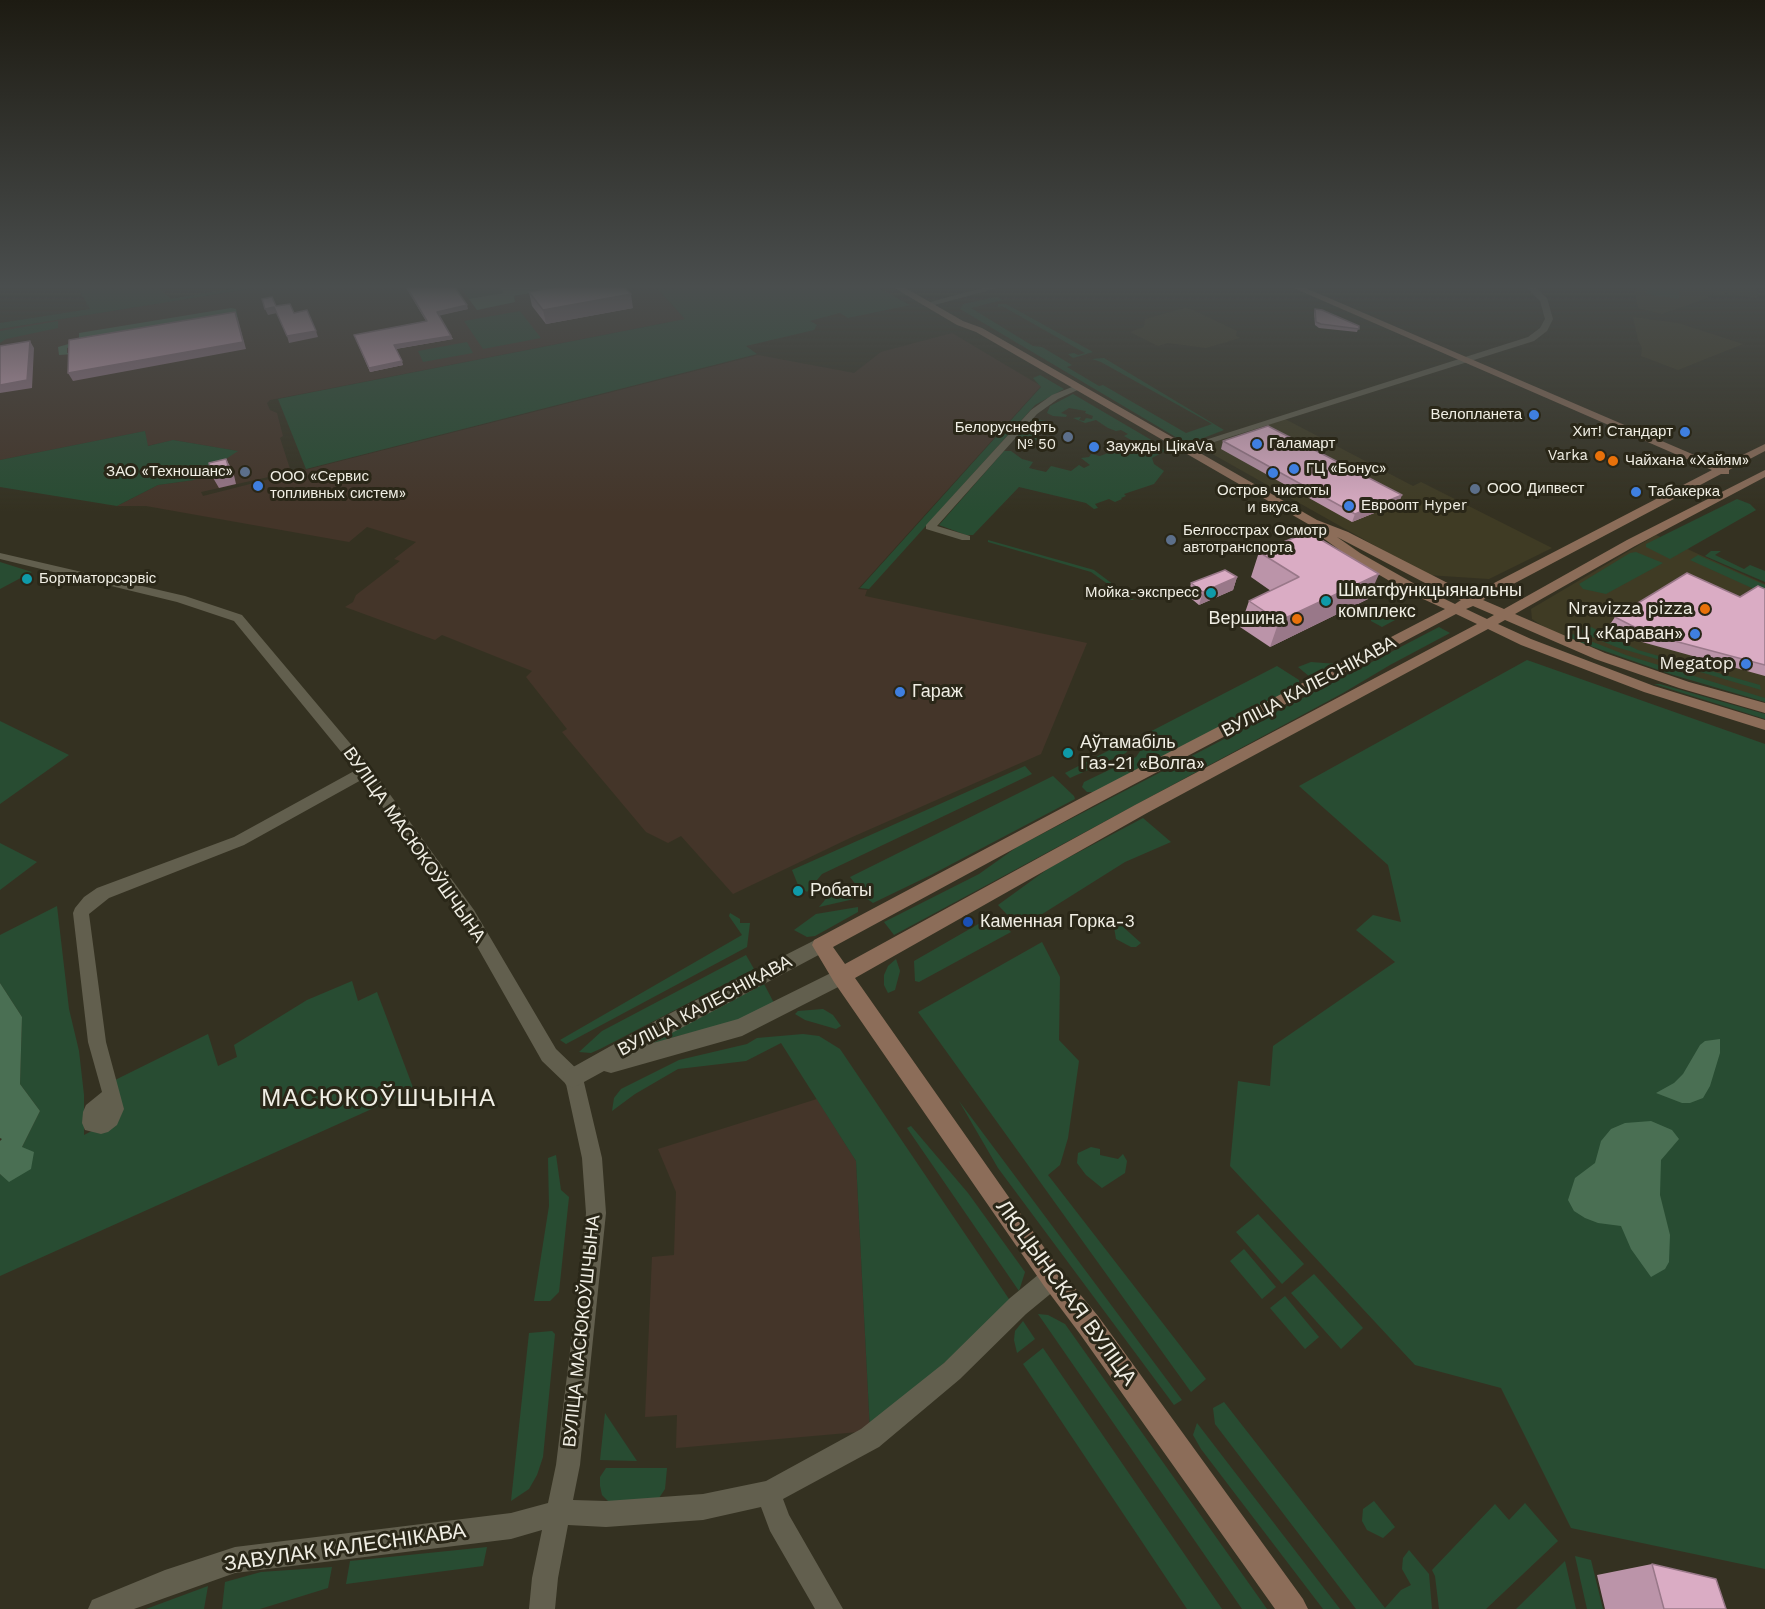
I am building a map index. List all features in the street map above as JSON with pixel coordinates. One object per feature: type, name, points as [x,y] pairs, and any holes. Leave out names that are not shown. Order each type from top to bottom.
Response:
[{"type":"main road","points":[[1034,361],[1313,524],[1344,535],[1471,600],[1574,646],[1642,671],[1765,708]]},
{"type":"main road","points":[[1467,361],[1747,482]]},
{"type":"main road","name":"ВУЛІЦА КАЛЕСНІКАВА","points":[[821,945],[1471,600],[1765,447]]},
{"type":"main road","name":"ВУЛІЦА КАЛЕСНІКАВА","points":[[842,976],[1141,809],[1486,625],[1631,543],[1765,473]]},
{"type":"main road","points":[[1313,524],[1327,537],[1356,556],[1486,625],[1620,679],[1765,725]]},
{"type":"main road","points":[[821,945],[842,976]]},
{"type":"main road","name":"ЛЮЦЫНСКАЯ ВУЛІЦА","points":[[842,976],[1052,1278],[1082,1316],[1293,1609]]},
{"type":"street","points":[[1185,448],[1462,361]]},
{"type":"street","points":[[966,538],[930,527],[1034,412],[1055,397],[1080,387]]},
{"type":"street","name":"ВУЛІЦА МАСЮКОЎШЧЫНА","points":[[0,556],[181,599],[238,618],[365,771],[468,915],[549,1055],[581,1074],[582,1106],[592,1158],[596,1213],[569,1455],[544,1578],[542,1609]]},
{"type":"street","points":[[112,1095],[97,1042],[81,913],[90,902],[103,893],[239,841],[365,771]]},
{"type":"street","name":"ВУЛІЦА КАЛЕСНІКАВА","points":[[581,1074],[666,1024],[821,945]]},
{"type":"street","name":"ВУЛІЦА КАЛЕСНІКАВА","points":[[581,1074],[742,1027],[842,976]]},
{"type":"street","name":"ЗАВУЛАК КАЛЕСНІКАВА","points":[[101,1609],[165,1583],[235,1560],[511,1526],[559,1512],[606,1514],[703,1507],[769,1493],[870,1438],[952,1371],[1018,1306],[1052,1278]]},
{"type":"street","points":[[769,1493],[779,1522],[830,1609]]},
{"type":"shaded area","points":[[0,361],[469,361],[270,400],[267,403],[270,410],[277,413],[283,436],[280,438],[291,472],[201,492],[203,496],[734,361],[790,361],[854,373],[869,361],[999,361],[1041,386],[858,589],[867,590],[865,596],[1087,643],[1041,754],[850,838],[733,894],[681,836],[668,843],[646,832],[562,732],[567,729],[526,677],[532,671],[442,635],[435,640],[345,607],[353,602],[356,595],[400,561],[394,559],[416,542],[367,527],[349,542],[146,506],[117,506],[158,485],[194,480],[237,451],[174,440],[147,446],[145,431],[0,460]]},
{"type":"shaded area","points":[[1654,361],[1700,361],[1678,370]]},
{"type":"shaded area","points":[[1285,419],[1413,486],[1421,482],[1552,548],[1489,579],[1427,575],[1200,447]]},
{"type":"shaded area","points":[[1656,535],[1765,584],[1765,702],[1607,651],[1547,629],[1532,619],[1531,609]]},
{"type":"shaded area","points":[[817,1099],[856,1161],[870,1431],[676,1448],[677,1415],[645,1417],[652,1257],[674,1255],[676,1192],[658,1149]]},
{"type":"green space","points":[[471,361],[729,361],[306,469],[278,399]]},
{"type":"green space","points":[[1048,361],[1065,361],[1072,365],[1067,367],[1186,433],[1212,424],[1098,361],[1109,361],[1224,430],[1193,442],[1179,439]]},
{"type":"green space","points":[[1040,375],[1064,389],[1035,405],[869,589],[860,588],[1041,387],[1033,378]]},
{"type":"green space","points":[[1073,394],[1165,448],[1131,440],[1124,436],[1128,434],[1121,430],[1108,428],[1096,420],[1085,423],[1073,418],[1081,417],[1079,420],[1084,421],[1086,418],[1092,419],[1093,416],[1085,413],[1086,411],[1069,408],[1061,413],[1067,415],[1066,417],[1047,413],[1050,406]]},
{"type":"green space","points":[[1032,418],[1046,421],[1048,429],[1037,425],[1030,433],[1041,439],[1029,442],[1020,440],[1017,437]]},
{"type":"green space","points":[[145,431],[148,446],[173,440],[238,451],[194,480],[158,485],[117,506],[0,487],[0,460]]},
{"type":"green space","points":[[1135,443],[1167,450],[1152,458],[1154,464],[1164,471],[1154,484],[1124,494],[1126,496],[1115,502],[1109,499],[1095,504],[1098,508],[1094,509],[1086,503],[1019,487],[973,535],[966,535],[939,525],[1004,451],[1011,451],[1022,459],[1033,462],[1029,468],[1046,472],[1051,466],[1071,471],[1079,465],[1084,468],[1090,465],[1081,458],[1089,457],[1091,454],[1100,456]]},
{"type":"green space","points":[[1737,499],[1750,504],[1756,510],[1670,559],[1646,547],[1646,544]]},
{"type":"green space","points":[[988,540],[1094,570],[1134,600],[1130,600],[1091,572],[988,542]]},
{"type":"green space","points":[[1711,551],[1721,551],[1715,555],[1744,569],[1750,565],[1765,571],[1765,582],[1705,556]]},
{"type":"green space","points":[[1636,552],[1663,563],[1606,594],[1583,589],[1579,584],[1630,553]]},
{"type":"green space","points":[[1698,555],[1765,585],[1765,594],[1690,560]]},
{"type":"green space","points":[[0,562],[32,572],[0,589]]},
{"type":"green space","points":[[1388,609],[1408,613],[1382,627],[1371,621],[1371,617]]},
{"type":"green space","points":[[1439,627],[1450,633],[894,935],[884,922],[979,874],[1017,847]]},
{"type":"green space","points":[[1591,627],[1638,650],[1760,685],[1761,690],[1616,647],[1578,631]]},
{"type":"green space","points":[[1570,633],[1626,655],[1765,698],[1765,702],[1670,674],[1562,636]]},
{"type":"green space","points":[[1527,660],[1765,744],[1765,1569],[1571,1528],[1501,1388],[1415,1365],[1230,1166],[1238,1081],[1270,1086],[1273,1046],[1395,962],[1356,930],[1373,915],[1401,922],[1388,865],[1299,786]]},
{"type":"green space","points":[[1311,662],[1338,664],[1310,677],[1298,667]]},
{"type":"green space","points":[[1277,666],[1299,680],[1299,685],[1095,792],[1087,792],[1082,787],[1084,782],[1136,757],[1140,751],[1140,737]]},
{"type":"green space","points":[[1654,684],[1765,714],[1765,719]]},
{"type":"green space","points":[[0,721],[69,755],[0,804]]},
{"type":"green space","points":[[1127,741],[1129,748],[1126,753],[1070,778],[1065,773]]},
{"type":"green space","points":[[1025,766],[1032,774],[822,874],[807,892],[798,885],[792,870]]},
{"type":"green space","points":[[1053,776],[1075,799],[931,875],[873,903],[866,898],[850,877]]},
{"type":"green space","points":[[1143,818],[1171,842],[1125,862],[1020,928],[998,905],[1049,868]]},
{"type":"green space","points":[[0,843],[37,862],[0,890]]},
{"type":"green space","points":[[841,881],[854,899],[819,907]]},
{"type":"green space","points":[[57,906],[69,1009],[79,1051],[84,1095],[84,1135],[121,1116],[113,1081],[208,1034],[218,1066],[237,1057],[234,1045],[307,1000],[352,981],[358,1001],[377,992],[414,1090],[0,1276],[0,1174],[9,1181],[22,1147],[40,1111],[20,1084],[22,1017],[0,983],[0,935]]},
{"type":"green space","points":[[858,907],[858,912],[815,936],[807,937],[794,930],[816,914]]},
{"type":"green space","points":[[730,913],[740,919],[740,923],[750,923],[747,947],[566,1044],[560,1040],[742,935],[729,916]]},
{"type":"green space","points":[[994,915],[1011,932],[919,982],[915,981],[914,961]]},
{"type":"green space","points":[[1121,925],[1141,943],[1136,947],[1131,947],[1116,939],[1114,927]]},
{"type":"green space","points":[[1042,942],[1060,977],[1059,1040],[1079,1061],[1068,1138],[1060,1165],[1048,1175],[1206,1379],[1191,1392],[918,1012]]},
{"type":"green space","points":[[746,955],[754,969],[600,1049],[591,1053],[579,1052],[602,1031]]},
{"type":"green space","points":[[896,959],[900,971],[895,990],[888,993],[884,985],[884,975],[888,966]]},
{"type":"green space","points":[[0,983],[22,1017],[20,1084],[40,1111],[22,1147],[34,1152],[31,1169],[9,1182],[0,1174],[0,1141],[2,1139],[0,1138]]},
{"type":"green space","points":[[764,984],[774,1003],[739,1021],[674,1037],[625,1056]]},
{"type":"green space","points":[[823,1009],[833,1015],[841,1026],[836,1029],[805,1020],[795,1014],[798,1011]]},
{"type":"green space","points":[[803,1034],[819,1036],[840,1049],[1011,1302],[870,1431],[856,1161],[781,1043],[746,1061],[678,1069],[635,1094],[612,1111],[614,1098],[621,1089],[679,1060],[747,1044],[757,1038]]},
{"type":"green space","points":[[1720,1039],[1720,1053],[1710,1086],[1703,1098],[1690,1103],[1682,1103],[1656,1093],[1674,1083],[1683,1074],[1700,1045],[1705,1041]]},
{"type":"green space","points":[[959,1101],[1182,1400],[1174,1405],[998,1168]]},
{"type":"green space","points":[[1651,1121],[1672,1130],[1679,1139],[1661,1160],[1660,1195],[1670,1235],[1669,1262],[1665,1269],[1651,1277],[1631,1249],[1621,1226],[1598,1223],[1585,1218],[1574,1211],[1568,1200],[1575,1178],[1595,1163],[1601,1141],[1611,1129],[1625,1123]]},
{"type":"green space","points":[[911,1126],[968,1193],[1025,1272],[1019,1291],[907,1128]]},
{"type":"green space","points":[[1091,1147],[1100,1149],[1100,1155],[1118,1159],[1123,1154],[1127,1161],[1125,1173],[1102,1188],[1086,1175],[1077,1163],[1078,1153]]},
{"type":"green space","points":[[556,1155],[561,1190],[569,1197],[559,1292],[550,1301],[534,1301],[549,1206],[548,1158]]},
{"type":"green space","points":[[1258,1214],[1304,1264],[1282,1284],[1236,1232]]},
{"type":"green space","points":[[1244,1249],[1276,1287],[1262,1299],[1230,1261]]},
{"type":"green space","points":[[1314,1274],[1363,1328],[1341,1349],[1291,1293]]},
{"type":"green space","points":[[1285,1296],[1319,1337],[1305,1349],[1270,1308]]},
{"type":"green space","points":[[1038,1314],[1048,1315],[1065,1324],[1267,1609],[1242,1609]]},
{"type":"green space","points":[[1023,1321],[1035,1339],[1017,1353],[1014,1340],[1015,1331]]},
{"type":"green space","points":[[552,1331],[555,1334],[543,1457],[529,1489],[511,1501],[529,1333]]},
{"type":"green space","points":[[1043,1348],[1222,1609],[1187,1609],[1023,1364]]},
{"type":"green space","points":[[1224,1402],[1385,1608],[1401,1590],[1411,1585],[1402,1569],[1403,1558],[1409,1550],[1429,1574],[1432,1609],[1356,1609],[1215,1424],[1213,1408]]},
{"type":"green space","points":[[605,1413],[637,1461],[600,1460]]},
{"type":"green space","points":[[1197,1423],[1340,1609],[1323,1609],[1201,1449],[1193,1435]]},
{"type":"green space","points":[[606,1468],[667,1468],[665,1489],[659,1498],[611,1504],[602,1495],[600,1486],[600,1477]]},
{"type":"green space","points":[[1374,1501],[1395,1527],[1383,1538],[1367,1530],[1362,1521],[1363,1509]]},
{"type":"green space","points":[[1525,1503],[1558,1541],[1486,1609],[1439,1609],[1435,1576],[1432,1570],[1495,1504],[1509,1520]]},
{"type":"green space","points":[[487,1547],[483,1566],[346,1584],[350,1561]]},
{"type":"green space","points":[[1575,1556],[1591,1560],[1603,1609],[1587,1609]]},
{"type":"green space","points":[[1565,1561],[1576,1609],[1516,1609]]},
{"type":"green space","points":[[332,1567],[328,1588],[260,1609],[222,1609],[225,1582],[261,1572]]},
{"type":"green space","points":[[208,1586],[204,1609],[146,1609]]},
{"type":"building","points":[[0,361],[28,361],[27,380],[0,385]]},
{"type":"building","points":[[68,361],[135,361],[68,373]]},
{"type":"building","points":[[366,361],[402,361],[369,368]]},
{"type":"building","name":"ГЦ «Бонус»","points":[[1268,426],[1402,495],[1355,514],[1223,441]]},
{"type":"building","points":[[226,459],[230,472],[212,476],[209,463]]},
{"type":"building","points":[[1308,532],[1379,574],[1279,621],[1249,601],[1299,577],[1259,552]]},
{"type":"building","points":[[1225,570],[1237,577],[1203,592],[1191,583]]},
{"type":"building","name":"ГЦ «Караван»","points":[[1687,573],[1740,597],[1758,586],[1765,589],[1765,665],[1648,634],[1615,617]]},
{"type":"building","points":[[1652,1564],[1716,1579],[1726,1609],[1664,1609]]},
{"type":"place","name":"Велопланета","points":[[1534,415]]},
{"type":"place","name":"Хит! Стандарт","points":[[1685,432]]},
{"type":"place","name":"Белоруснефть № 50","points":[[1068,437]]},
{"type":"place","name":"Галамарт","points":[[1257,444]]},
{"type":"place","name":"Заужды ЦікаVа","points":[[1094,447]]},
{"type":"place","name":"Varka","points":[[1600,456]]},
{"type":"place","name":"Чайхана «Хайям»","points":[[1613,461]]},
{"type":"place","name":"ГЦ «Бонус»","points":[[1294,469]]},
{"type":"place","name":"ЗАО «Техношанс»","points":[[245,472]]},
{"type":"place","name":"Остров чистоты и вкуса","points":[[1273,473]]},
{"type":"place","name":"ООО «Сервис топливных систем»","points":[[258,486]]},
{"type":"place","name":"ООО Дипвест","points":[[1475,489]]},
{"type":"place","name":"Табакерка","points":[[1636,492]]},
{"type":"place","name":"Евроопт Hyper","points":[[1349,506]]},
{"type":"place","name":"Белгосстрах Осмотр автотранспорта","points":[[1171,540]]},
{"type":"place","name":"Бортматорсэрвіс","points":[[27,579]]},
{"type":"place","name":"Мойка-экспресс","points":[[1211,593]]},
{"type":"place","name":"Шматфункцыянальны комплекс","points":[[1326,601]]},
{"type":"place","name":"Nravizza pizza","points":[[1705,609]]},
{"type":"place","name":"Вершина","points":[[1297,619]]},
{"type":"place","name":"ГЦ «Караван»","points":[[1695,634]]},
{"type":"place","name":"Megatop","points":[[1746,664]]},
{"type":"place","name":"Гараж","points":[[900,692]]},
{"type":"place","name":"Аўтамабіль Газ-21 «Волга»","points":[[1068,753]]},
{"type":"place","name":"Робаты","points":[[798,891]]},
{"type":"place","name":"Каменная Горка-3","points":[[968,922]]},
{"type":"district","name":"МАСЮКОЎШЧЫНА","points":[[379,1099]]}]
